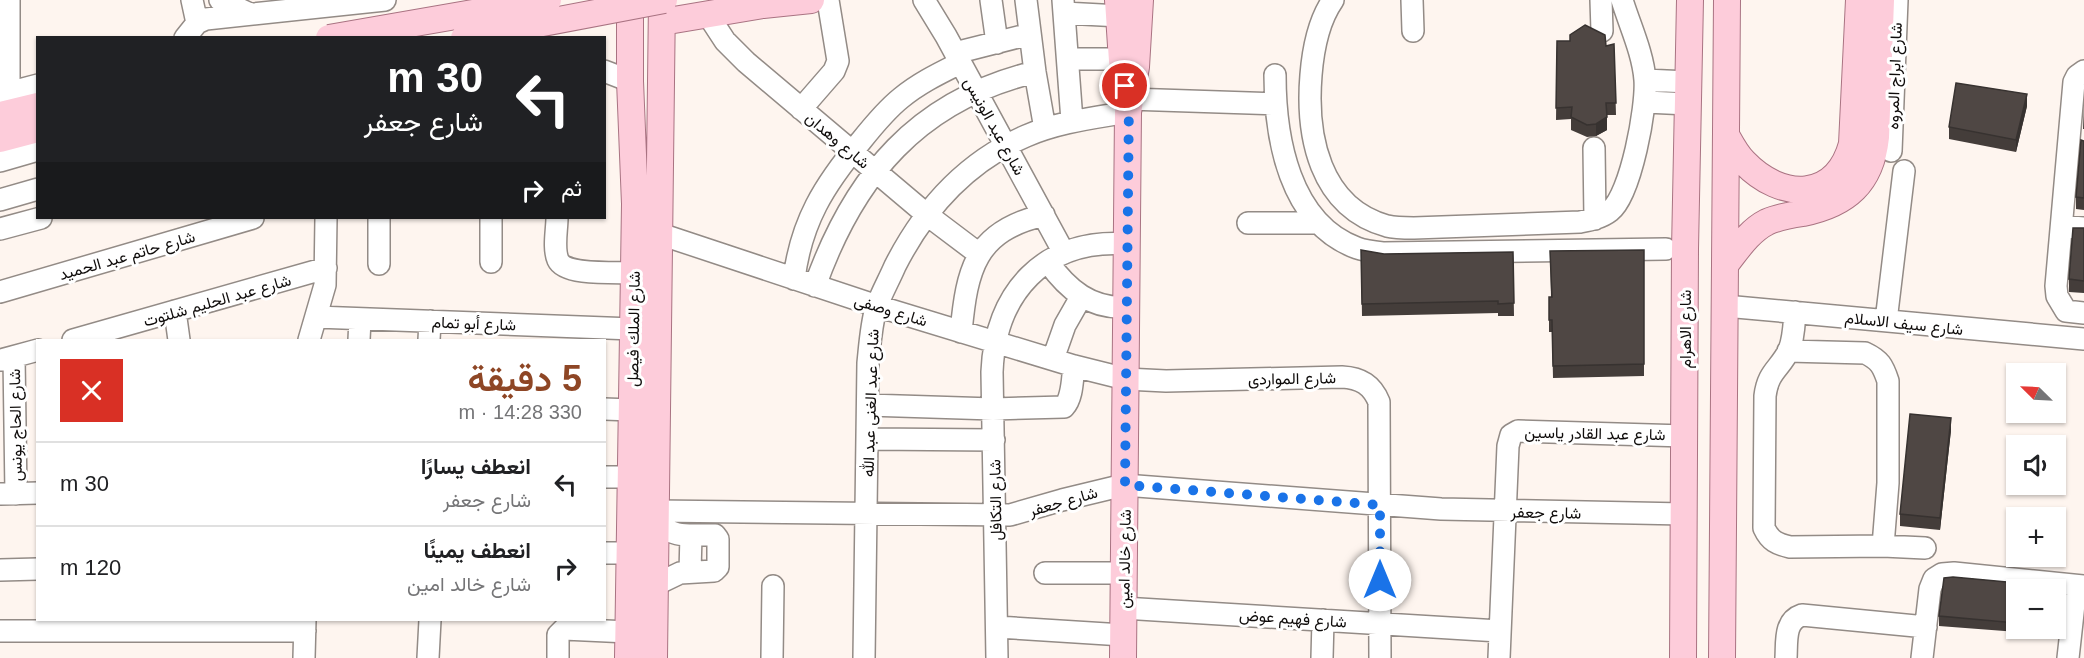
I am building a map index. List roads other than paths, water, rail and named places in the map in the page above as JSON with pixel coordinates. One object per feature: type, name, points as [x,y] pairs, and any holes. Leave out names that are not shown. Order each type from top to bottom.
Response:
[{"type":"main road","points":[[341,36],[548,0]]},
{"type":"main road","name":"شارع الملك فيصل","points":[[630,0],[630,81],[648,203],[660,234],[654,658]]},
{"type":"main road","points":[[477,36],[663,7],[708,15],[755,2],[811,0]]},
{"type":"main road","name":"شارع خالد امين","points":[[1123,646],[1129,106],[1136,67],[1140,0]]},
{"type":"main road","name":"شارع الاهرام","points":[[1683,658],[1690,0]]},
{"type":"main road","points":[[1722,658],[1727,0]]},
{"type":"main road","points":[[1726,135],[1745,164],[1781,187],[1795,190],[1810,189],[1834,178],[1847,161],[1852,144],[1860,0]]},
{"type":"main road","points":[[1725,265],[1759,227],[1778,218],[1817,209],[1842,200],[1857,188],[1874,152],[1876,137],[1881,0]]},
{"type":"main road","name":"شارع الملك فيصل","points":[[628,658],[634,237],[648,203],[663,7]]},
{"type":"main road","name":"شارع خالد امين","points":[[1119,8],[1122,73],[1129,106]]},
{"type":"main road","points":[[0,115],[36,106]]},
{"type":"main road","points":[[0,139],[36,130]]},
{"type":"main road","points":[[634,237],[646,230],[660,234]]},
{"type":"street","points":[[9,0],[5,93],[36,85]]},
{"type":"street","points":[[191,30],[192,0]]},
{"type":"street","points":[[220,0],[262,9]]},
{"type":"street","points":[[191,30],[206,19],[262,9],[385,0]]},
{"type":"street","points":[[535,0],[538,36]]},
{"type":"street","points":[[801,109],[834,71],[838,61],[828,0]]},
{"type":"street","name":"شارع عبد الونيس","points":[[924,0],[1044,215],[1063,282],[1082,297]]},
{"type":"street","points":[[991,0],[997,43]]},
{"type":"street","points":[[1026,0],[1045,129]]},
{"type":"street","points":[[1333,0],[1318,35],[1309,97],[1311,128],[1318,158],[1326,177],[1338,195],[1354,210],[1372,221],[1389,226],[1414,228],[1557,223],[1595,219],[1610,211],[1619,201],[1625,188],[1646,102],[1641,57],[1622,0]]},
{"type":"street","points":[[1412,0],[1413,31]]},
{"type":"street","points":[[1601,0],[1602,31]]},
{"type":"street","name":"شارع ابراج المروه","points":[[1891,151],[1897,0]]},
{"type":"street","points":[[1072,121],[1064,7],[1119,8]]},
{"type":"street","name":"شارع وهدان","points":[[708,15],[735,52],[874,171],[979,254]]},
{"type":"street","points":[[794,279],[797,258],[812,212],[823,190],[877,122],[901,98],[958,58],[997,43],[1030,34]]},
{"type":"street","points":[[1068,59],[1122,59]]},
{"type":"street","points":[[2074,339],[2075,312],[2060,304],[2056,286],[2062,225],[2076,146],[2074,82],[2076,76],[2084,71]]},
{"type":"street","points":[[606,72],[630,81]]},
{"type":"street","points":[[815,286],[839,227],[855,198],[892,151],[931,118],[976,92],[1005,80],[1035,72]]},
{"type":"street","points":[[1275,75],[1281,142],[1290,173],[1302,199],[1318,223],[1336,237],[1357,248],[1384,253],[1666,249]]},
{"type":"street","points":[[1645,80],[1688,93]]},
{"type":"street","points":[[1646,102],[1688,93]]},
{"type":"street","name":"شارع عبد الغنى عبد الله","points":[[864,658],[870,344],[877,306],[899,259],[926,214],[972,168],[1006,146],[1045,129],[1129,106],[1276,104]]},
{"type":"street","points":[[1594,148],[1595,219]]},
{"type":"street","points":[[0,161],[36,151]]},
{"type":"street","points":[[1886,321],[1904,171]]},
{"type":"street","points":[[0,200],[36,190]]},
{"type":"street","points":[[961,332],[966,289],[979,254],[1000,233],[1012,225],[1044,215]]},
{"type":"street","points":[[0,230],[38,219]]},
{"type":"street","name":"شارع حاتم عبد الحميد","points":[[0,292],[250,219]]},
{"type":"street","points":[[309,339],[323,293],[326,268],[326,219]]},
{"type":"street","points":[[379,219],[379,264]]},
{"type":"street","points":[[490,219],[491,262]]},
{"type":"street","points":[[557,219],[557,256],[562,266],[572,270],[634,273]]},
{"type":"street","points":[[1357,248],[1372,221]]},
{"type":"street","points":[[1248,223],[1318,223]]},
{"type":"street","points":[[1557,223],[1557,251]]},
{"type":"street","points":[[2062,225],[2084,228]]},
{"type":"street","points":[[1440,227],[1440,252]]},
{"type":"street","name":"شارع وصفى","points":[[660,234],[877,306],[1074,366],[1125,379]]},
{"type":"street","points":[[1056,257],[1090,245],[1127,244]]},
{"type":"street","name":"شارع التكافل","points":[[997,658],[992,372],[995,342],[1011,298],[1023,284],[1056,257]]},
{"type":"street","name":"شارع عبد الحليم شلتوت","points":[[84,339],[326,268]]},
{"type":"street","points":[[1053,359],[1065,325],[1082,297],[1113,308],[1126,307]]},
{"type":"street","name":"شارع سيف الاسلام","points":[[1725,306],[2074,339]]},
{"type":"street","points":[[175,312],[179,339]]},
{"type":"street","points":[[1795,312],[1793,334],[1788,351],[1770,375],[1764,396],[1764,528],[1768,538],[1790,547],[1924,548]]},
{"type":"street","name":"شارع أبو تمام","points":[[316,317],[360,319],[430,331],[551,333],[633,329]]},
{"type":"street","points":[[359,339],[360,319]]},
{"type":"street","points":[[7,358],[36,351]]},
{"type":"street","points":[[1788,351],[1865,353],[1875,358],[1883,366],[1888,381],[1888,483],[1883,546]]},
{"type":"street","name":"شارع الحاج يونس","points":[[7,358],[8,494]]},
{"type":"street","points":[[868,405],[993,409],[1064,407],[1070,396],[1074,366]]},
{"type":"street","name":"شارع المواردى","points":[[1125,379],[1166,381],[1342,376],[1360,380],[1372,388],[1379,402],[1380,658]]},
{"type":"street","points":[[606,409],[632,410]]},
{"type":"street","name":"شارع عبد القادر ياسين","points":[[1505,511],[1508,446],[1509,439],[1515,432],[1685,436]]},
{"type":"street","points":[[868,439],[994,440]]},
{"type":"street","points":[[606,477],[631,477]]},
{"type":"street","name":"شارع جعفر","points":[[656,516],[866,514],[996,516],[1017,514],[1062,500],[1125,485],[1380,505],[1505,511],[1684,514]]},
{"type":"street","points":[[8,494],[36,493]]},
{"type":"street","points":[[1499,658],[1505,511]]},
{"type":"street","points":[[655,585],[671,575],[690,572],[691,535],[671,532],[656,516]]},
{"type":"street","points":[[606,553],[630,553]]},
{"type":"street","points":[[0,570],[36,570]]},
{"type":"street","points":[[1045,573],[1124,573]]},
{"type":"street","points":[[1922,658],[1930,589],[1934,579],[1942,574],[1954,573],[2080,586],[2068,658]]},
{"type":"street","points":[[772,658],[773,586]]},
{"type":"street","name":"شارع فهيم عوض","points":[[1123,608],[1499,631]]},
{"type":"street","points":[[1786,658],[1788,628],[1793,619],[1802,615],[1926,627]]},
{"type":"street","points":[[1322,658],[1323,620]]},
{"type":"street","points":[[428,658],[430,621]]},
{"type":"street","points":[[0,631],[305,625],[304,658]]},
{"type":"street","points":[[997,627],[1123,646]]},
{"type":"street","points":[[558,658],[558,635],[564,629],[628,632]]}]
